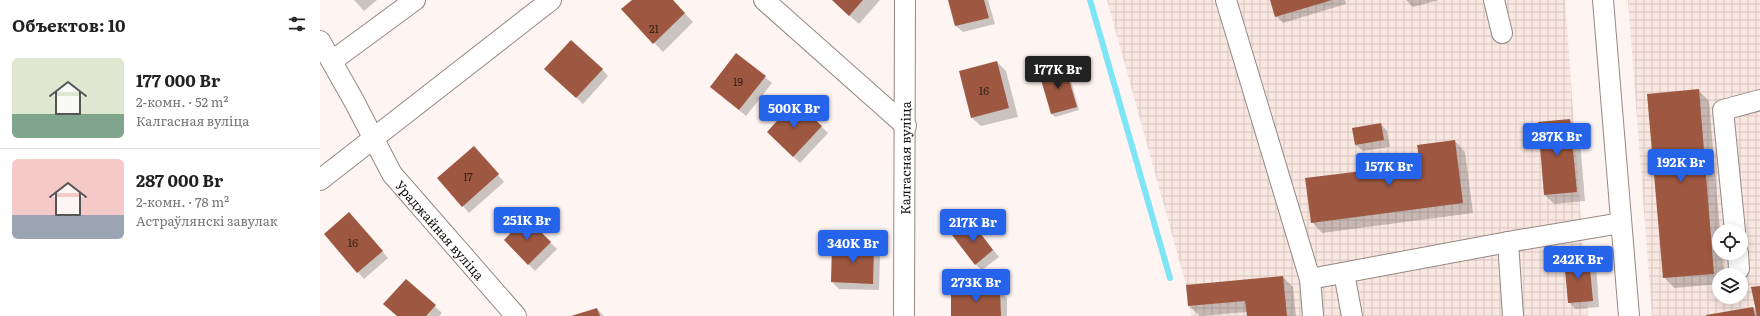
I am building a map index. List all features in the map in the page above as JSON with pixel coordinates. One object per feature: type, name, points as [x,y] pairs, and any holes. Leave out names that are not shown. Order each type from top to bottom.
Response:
[{"type":"street","points":[[332,61],[415,0]]},
{"type":"street","points":[[320,180],[551,0]]},
{"type":"street","points":[[764,0],[906,126]]},
{"type":"street","name":"Калгасная вуліца","points":[[904,316],[906,126],[905,0]]},
{"type":"street","points":[[1226,0],[1310,279],[1313,316]]},
{"type":"street","points":[[1494,0],[1502,33]]},
{"type":"street","points":[[1603,0],[1629,316]]},
{"type":"street","name":"Ураджайная вуліца","points":[[320,41],[354,101],[392,174],[516,316]]},
{"type":"street","points":[[1734,224],[1723,110],[1760,100]]},
{"type":"street","points":[[1310,279],[1508,242],[1621,223]]},
{"type":"street","points":[[1508,242],[1513,316]]},
{"type":"street","points":[[1344,273],[1352,316]]},
{"type":"shaded area","points":[[1107,0],[1565,0],[1588,316],[1191,316],[1186,285]]},
{"type":"shaded area","points":[[1628,0],[1760,0],[1760,316],[1652,316]]},
{"type":"building","points":[[632,0],[673,0],[685,13],[653,44],[621,9]]},
{"type":"building","points":[[832,0],[863,0],[849,16]]},
{"type":"building","points":[[948,0],[984,0],[989,18],[955,26]]},
{"type":"building","points":[[1270,0],[1332,0],[1275,17]]},
{"type":"building","points":[[571,40],[603,69],[576,98],[544,69]]},
{"type":"building","points":[[736,53],[766,76],[739,110],[710,87]]},
{"type":"building","points":[[997,61],[1009,108],[971,118],[959,71]]},
{"type":"building","points":[[1065,66],[1077,107],[1051,114],[1039,73]]},
{"type":"building","points":[[1699,89],[1714,268],[1712,268],[1712,274],[1663,278],[1647,94]]},
{"type":"building","points":[[795,101],[822,126],[793,157],[767,132]]},
{"type":"building","points":[[1570,119],[1577,192],[1544,195],[1538,122]]},
{"type":"building","points":[[1381,123],[1384,140],[1355,145],[1352,128]]},
{"type":"building","points":[[1455,140],[1463,203],[1311,223],[1305,178],[1420,164],[1417,145]]},
{"type":"building","points":[[474,146],[499,174],[462,207],[437,178]]},
{"type":"building","points":[[349,212],[383,251],[357,273],[324,234]]},
{"type":"building","points":[[526,217],[551,242],[528,265],[504,240]]},
{"type":"building","points":[[971,221],[993,250],[975,265],[952,235]]},
{"type":"building","points":[[832,245],[874,246],[873,284],[831,282]]},
{"type":"building","points":[[1589,258],[1593,301],[1568,303],[1564,259]]},
{"type":"building","points":[[1283,276],[1287,316],[1247,316],[1245,301],[1188,306],[1186,285]]},
{"type":"building","points":[[406,279],[436,305],[426,316],[397,316],[383,304]]},
{"type":"building","points":[[1760,286],[1760,316],[1757,316],[1751,287]]},
{"type":"building","points":[[1000,290],[1001,316],[951,316],[951,291]]},
{"type":"building","points":[[1753,307],[1755,316],[1706,316],[1706,315]]},
{"type":"building","points":[[597,308],[600,316],[571,316]]},
{"type":"waterway","points":[[1090,0],[1170,278]]}]
